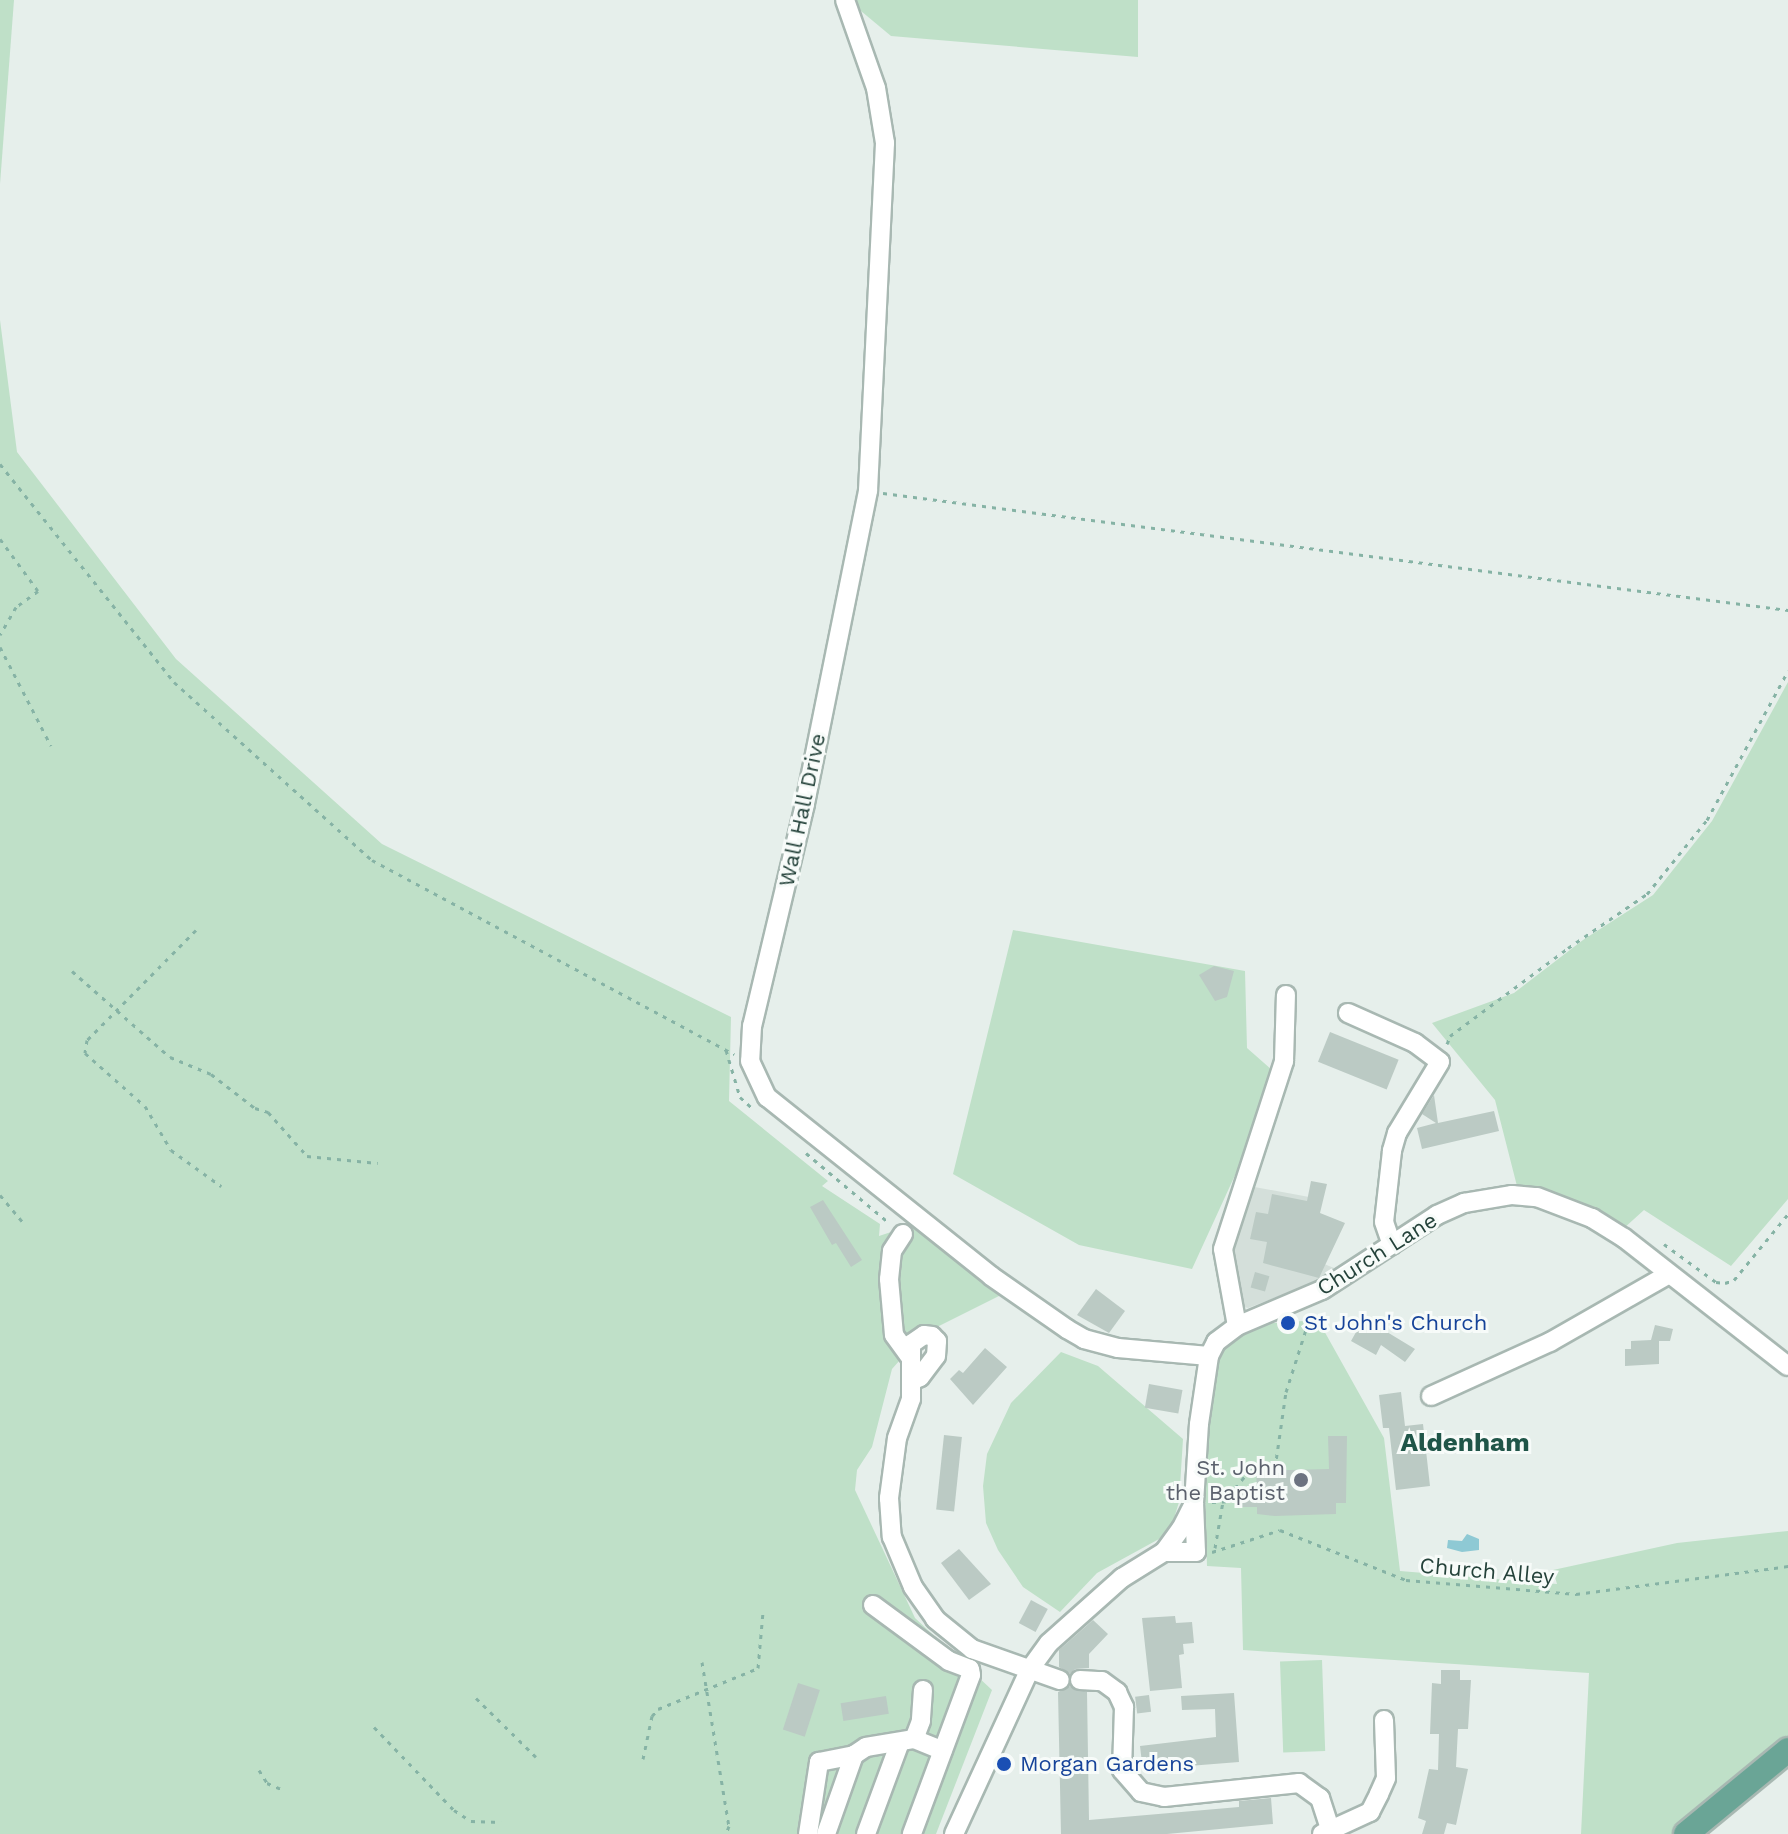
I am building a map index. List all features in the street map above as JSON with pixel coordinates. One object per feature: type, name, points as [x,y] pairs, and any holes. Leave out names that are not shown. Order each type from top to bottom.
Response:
[{"type":"main road","points":[[1686,1834],[1788,1750]]},
{"type":"street","name":"Wall Hall Drive","points":[[845,0],[876,88],[885,143],[868,491],[805,804],[752,1026],[750,1061],[767,1097],[991,1276],[1067,1329],[1084,1339],[1118,1348],[1209,1356]]},
{"type":"street","points":[[1237,1326],[1223,1249],[1284,1061],[1286,995]]},
{"type":"street","points":[[1348,1013],[1415,1043],[1440,1062],[1397,1133],[1392,1151],[1384,1222],[1392,1245]]},
{"type":"street","name":"Church Lane","points":[[1209,1356],[1216,1342],[1237,1326],[1306,1299],[1437,1215],[1464,1203],[1491,1197],[1537,1197],[1592,1218],[1788,1366]]},
{"type":"street","points":[[903,1234],[892,1251],[889,1279],[894,1335],[911,1358]]},
{"type":"street","points":[[1431,1396],[1550,1342],[1669,1274]]},
{"type":"street","points":[[912,1381],[920,1377],[936,1356],[937,1341],[924,1335],[911,1344],[911,1399],[897,1438],[889,1498],[892,1537],[913,1587],[967,1656],[971,1675],[912,1834]]},
{"type":"street","points":[[1164,1552],[1206,1552],[1194,1503],[1199,1424],[1209,1356]]},
{"type":"street","points":[[954,1834],[1030,1669],[1071,1621],[1122,1578],[1164,1552],[1194,1503]]},
{"type":"street","points":[[873,1605],[949,1661],[967,1656],[1030,1669],[1060,1680]]},
{"type":"street","points":[[1080,1680],[1102,1681],[1117,1692],[1124,1707],[1120,1762],[1127,1778],[1141,1792],[1164,1797],[1299,1783],[1320,1798],[1327,1833],[1370,1812],[1386,1778],[1384,1720]]},
{"type":"street","points":[[866,1834],[907,1740],[921,1721],[923,1690]]},
{"type":"street","points":[[808,1834],[819,1762],[854,1755],[866,1747],[907,1740],[943,1751]]},
{"type":"street","points":[[826,1834],[854,1755]]},
{"type":"path","points":[[0,464],[174,682],[372,860],[750,1061]]},
{"type":"path","points":[[868,491],[1788,610]]},
{"type":"path","points":[[0,539],[38,591],[16,607],[0,635]]},
{"type":"path","points":[[0,647],[51,746]]},
{"type":"path","points":[[1440,1062],[1450,1036],[1614,914],[1647,894],[1707,820],[1788,671]]},
{"type":"path","points":[[196,930],[87,1040],[85,1053],[145,1106],[171,1150],[221,1186]]},
{"type":"path","points":[[72,971],[170,1057],[211,1074],[255,1108],[268,1112],[307,1156],[378,1163]]},
{"type":"path","points":[[0,1195],[23,1222]]},
{"type":"path","points":[[1658,1240],[1716,1282],[1725,1283],[1734,1280],[1788,1214]]},
{"type":"path","points":[[1194,1503],[1233,1501],[1235,1488],[1250,1470],[1275,1468],[1286,1392],[1308,1323],[1306,1299]]},
{"type":"path","points":[[1206,1552],[1223,1501]]},
{"type":"path","name":"Church Alley","points":[[1206,1552],[1280,1530],[1406,1580],[1576,1594],[1788,1566]]},
{"type":"path","points":[[643,1759],[652,1716],[658,1709],[758,1668],[763,1612]]},
{"type":"path","points":[[702,1662],[729,1826],[726,1834]]},
{"type":"path","points":[[476,1698],[536,1757]]},
{"type":"path","points":[[374,1727],[454,1810],[471,1821],[501,1822]]},
{"type":"path","points":[[259,1770],[267,1783],[281,1789]]},
{"type":"shaded area","points":[[1249,1186],[1320,1199],[1307,1257],[1334,1268],[1323,1279],[1248,1308],[1237,1305],[1234,1240]]},
{"type":"green space","points":[[0,0],[14,0],[0,184]]},
{"type":"green space","points":[[854,0],[1138,0],[1138,57],[891,36],[855,6]]},
{"type":"green space","points":[[0,320],[17,452],[176,659],[382,844],[731,1017],[729,1101],[828,1181],[822,1186],[880,1224],[879,1236],[918,1223],[1001,1295],[923,1334],[892,1369],[872,1447],[857,1470],[855,1490],[915,1618],[992,1690],[936,1834],[0,1834]]},
{"type":"green space","points":[[1788,682],[1788,1199],[1731,1266],[1644,1210],[1623,1229],[1518,1190],[1495,1100],[1432,1023],[1514,993],[1583,940],[1653,895],[1712,821]]},
{"type":"green space","points":[[1013,930],[1245,971],[1247,1048],[1280,1077],[1192,1269],[1079,1245],[953,1174]]},
{"type":"green space","points":[[1318,1320],[1384,1438],[1400,1571],[1557,1584],[1553,1570],[1677,1543],[1788,1531],[1788,1738],[1672,1834],[1581,1834],[1589,1673],[1243,1650],[1241,1568],[1207,1566],[1203,1427],[1214,1355],[1228,1340],[1259,1324]]},
{"type":"green space","points":[[1061,1352],[1098,1366],[1183,1439],[1179,1502],[1172,1525],[1159,1539],[1097,1573],[1060,1612],[1023,1587],[998,1550],[986,1523],[983,1486],[987,1454],[1011,1403]]},
{"type":"green space","points":[[1322,1660],[1325,1751],[1283,1752],[1280,1661]]},
{"type":"water","points":[[1467,1534],[1479,1539],[1479,1550],[1462,1552],[1447,1548],[1448,1540],[1462,1541]]},
{"type":"building","points":[[1214,966],[1234,971],[1227,997],[1215,1001],[1199,975]]},
{"type":"building","points":[[1330,1032],[1399,1060],[1387,1089],[1318,1062]]},
{"type":"building","points":[[1434,1095],[1438,1123],[1494,1111],[1499,1131],[1422,1149],[1417,1128],[1436,1123],[1422,1114]]},
{"type":"building","points":[[1311,1181],[1327,1184],[1320,1213],[1345,1223],[1319,1278],[1263,1263],[1267,1242],[1250,1239],[1256,1212],[1268,1214],[1272,1194],[1307,1201]]},
{"type":"building","points":[[823,1200],[862,1260],[851,1267],[836,1243],[832,1245],[810,1207]]},
{"type":"building","points":[[1255,1272],[1269,1276],[1265,1292],[1251,1287]]},
{"type":"building","points":[[1096,1289],[1125,1311],[1109,1333],[1077,1315]]},
{"type":"building","points":[[1364,1318],[1415,1349],[1405,1362],[1381,1345],[1376,1355],[1351,1341]]},
{"type":"building","points":[[1655,1325],[1673,1329],[1670,1341],[1659,1341],[1659,1364],[1625,1366],[1625,1349],[1631,1349],[1631,1341],[1651,1340]]},
{"type":"building","points":[[985,1348],[1007,1367],[973,1405],[950,1379],[959,1370],[963,1373]]},
{"type":"building","points":[[1149,1384],[1182,1390],[1178,1414],[1145,1408]]},
{"type":"building","points":[[1401,1392],[1405,1426],[1423,1424],[1430,1486],[1396,1490],[1389,1428],[1383,1428],[1379,1395]]},
{"type":"building","points":[[944,1435],[962,1437],[954,1511],[936,1510]]},
{"type":"building","name":"St. John the Baptist","points":[[1328,1436],[1347,1436],[1346,1503],[1336,1503],[1336,1514],[1275,1516],[1257,1514],[1257,1507],[1240,1507],[1239,1489],[1257,1489],[1256,1471],[1329,1469]]},
{"type":"building","points":[[959,1549],[991,1584],[969,1600],[941,1563]]},
{"type":"building","points":[[1031,1600],[1048,1609],[1036,1632],[1019,1623]]},
{"type":"building","points":[[1175,1616],[1176,1623],[1192,1622],[1194,1643],[1183,1644],[1184,1654],[1179,1655],[1182,1688],[1150,1691],[1142,1618]]},
{"type":"building","points":[[1093,1620],[1108,1634],[1089,1654],[1089,1668],[1075,1669],[1070,1674],[1059,1667],[1059,1650]]},
{"type":"building","points":[[1441,1670],[1460,1670],[1460,1680],[1471,1680],[1468,1729],[1458,1729],[1456,1767],[1468,1769],[1456,1825],[1447,1823],[1444,1834],[1422,1834],[1426,1821],[1418,1818],[1429,1769],[1438,1770],[1439,1734],[1430,1734],[1432,1683],[1441,1684]]},
{"type":"building","points":[[798,1683],[820,1690],[805,1737],[783,1730]]},
{"type":"building","points":[[1070,1686],[1087,1692],[1089,1820],[1239,1807],[1239,1801],[1271,1798],[1273,1824],[1167,1834],[1061,1834],[1058,1692]]},
{"type":"building","points":[[1234,1693],[1239,1762],[1176,1767],[1142,1763],[1140,1746],[1216,1737],[1215,1709],[1182,1710],[1181,1696]]},
{"type":"building","points":[[1149,1695],[1151,1712],[1137,1714],[1135,1697]]},
{"type":"building","points":[[886,1696],[889,1714],[843,1721],[841,1703]]},
{"type":"place","name":"St John's Church","points":[[1288,1323]]},
{"type":"place","name":"St. John the Baptist","points":[[1301,1480]]},
{"type":"place","name":"Morgan Gardens","points":[[1004,1764]]},
{"type":"district","name":"Aldenham","points":[[1465,1443]]}]
